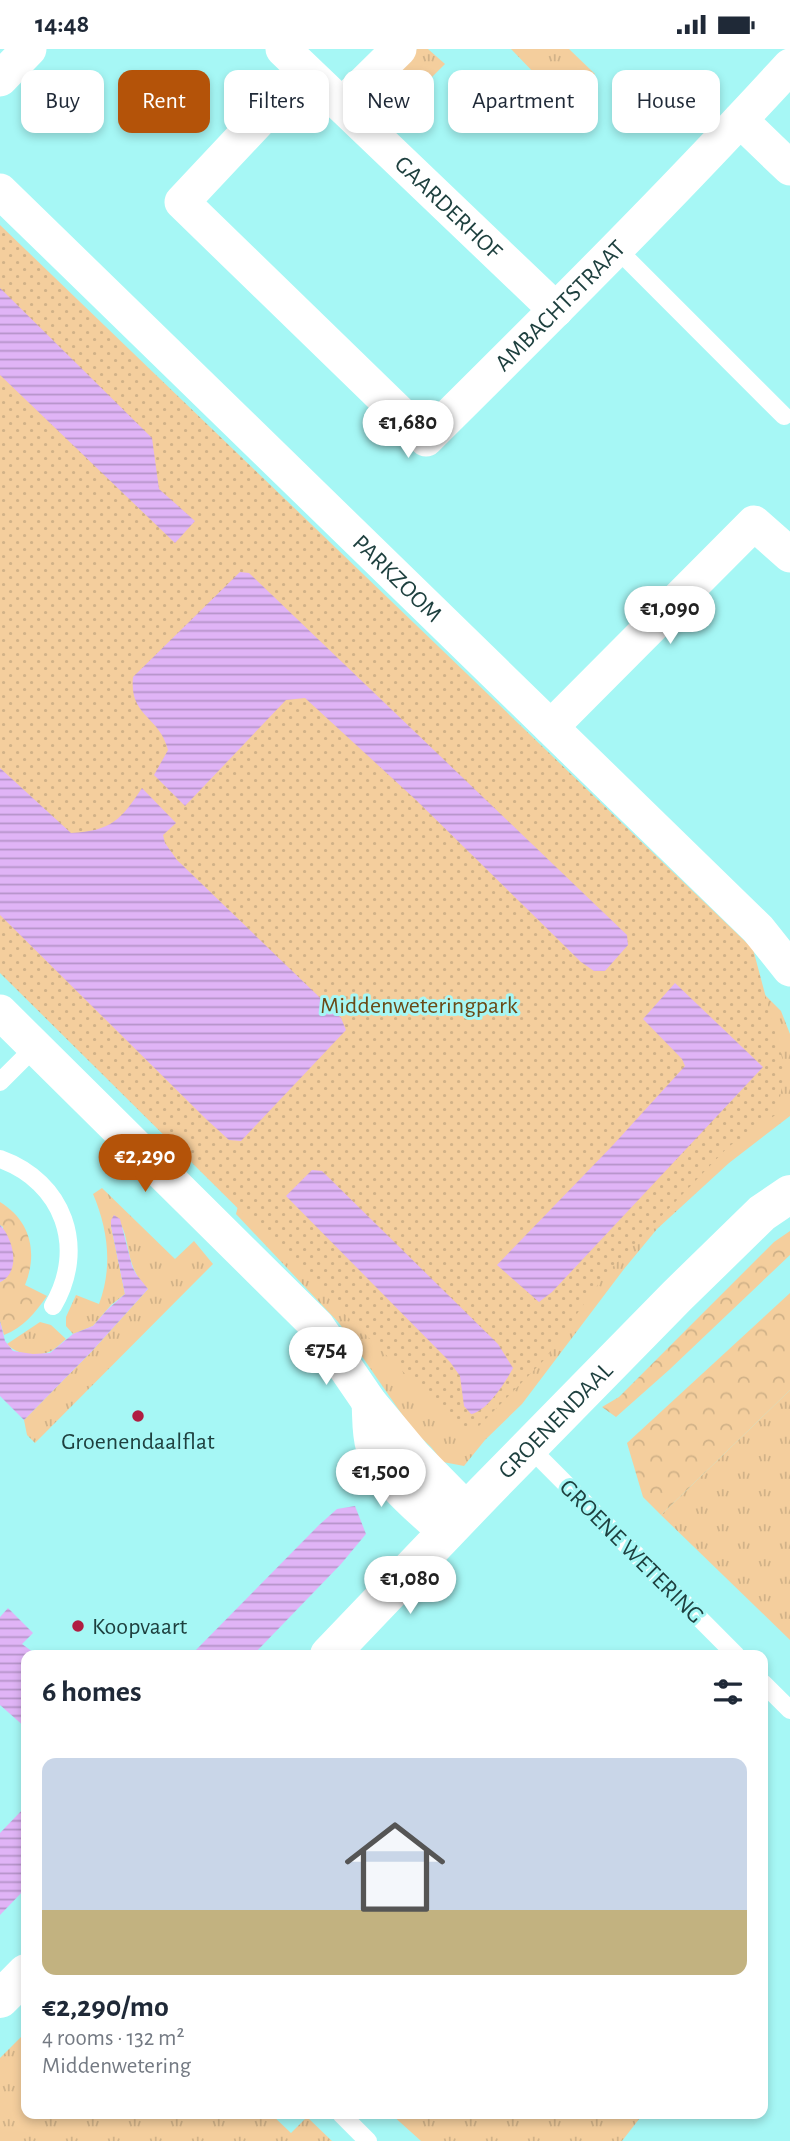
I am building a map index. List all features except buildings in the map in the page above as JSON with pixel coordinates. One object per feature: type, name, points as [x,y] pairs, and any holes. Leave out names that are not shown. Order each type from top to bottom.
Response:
[{"type":"street","points":[[0,79],[29,49]]},
{"type":"street","points":[[342,105],[399,49]]},
{"type":"street","name":"GAARDERHOF","points":[[294,60],[556,310]]},
{"type":"street","name":"AMBACHTSTRAAT","points":[[294,60],[182,202],[426,439],[556,310],[790,66]]},
{"type":"street","points":[[740,120],[790,168]]},
{"type":"street","name":"PARKZOOM","points":[[0,191],[758,929],[790,969]]},
{"type":"street","points":[[551,727],[754,523],[790,555]]},
{"type":"street","points":[[0,1012],[317,1326],[369,1402],[414,1456],[458,1522]]},
{"type":"street","name":"GROENENDAAL","points":[[334,1650],[677,1296],[762,1213],[790,1194]]},
{"type":"street","points":[[0,1999],[21,1978]]},
{"type":"lane","points":[[616,248],[784,416]]},
{"type":"lane","points":[[0,1082],[35,1047]]},
{"type":"lane","points":[[0,1159],[13,1164],[40,1183],[60,1210],[66,1226],[69,1243],[66,1276],[62,1292],[53,1306]]},
{"type":"lane","name":"GROENE WETERING","points":[[529,1447],[731,1650]]},
{"type":"lane","points":[[768,1688],[790,1710]]},
{"type":"lane","points":[[346,2119],[368,2141]]},
{"type":"green space","points":[[417,49],[428,49],[445,64],[434,75],[434,70],[396,70]]},
{"type":"green space","points":[[511,49],[569,49],[591,70],[531,70]]},
{"type":"green space","name":"Middenweteringpark","points":[[0,225],[753,949],[785,1069],[777,1114],[728,1147],[604,1276],[544,1360],[475,1430],[457,1425],[0,973]]},
{"type":"green space","points":[[699,929],[781,1011],[790,1034],[790,1116],[729,1163],[657,1229],[522,1404],[485,1440],[464,1466],[443,1462],[412,1429],[339,1323],[236,1214],[238,1206]]},
{"type":"green space","points":[[102,1188],[175,1259],[194,1241],[213,1264],[35,1443],[27,1435],[24,1420],[148,1289],[133,1268],[125,1235],[118,1220],[111,1226],[125,1294],[111,1305],[93,1326],[73,1334],[66,1326],[66,1317],[76,1295],[99,1304],[103,1290],[107,1248],[93,1194]]},
{"type":"green space","points":[[0,1202],[19,1218],[29,1239],[31,1261],[25,1285],[47,1296],[28,1319],[4,1335],[0,1321],[0,1282],[5,1279]]},
{"type":"green space","points":[[790,1231],[790,1255],[669,1370],[616,1417],[602,1407],[619,1397],[774,1242]]},
{"type":"green space","points":[[790,1293],[790,1390],[661,1515],[643,1497],[627,1443]]},
{"type":"green space","points":[[40,1322],[51,1325],[66,1339],[52,1351],[36,1355],[25,1354],[7,1344]]},
{"type":"green space","points":[[790,1390],[790,1640],[661,1515]]},
{"type":"green space","points":[[21,2037],[21,2119],[276,2119],[291,2133],[305,2119],[309,2119],[332,2141],[0,2141],[0,2058]]},
{"type":"green space","points":[[397,2119],[639,2119],[622,2141],[421,2141]]},
{"type":"shaded area","points":[[0,288],[152,438],[159,489],[195,521],[175,543],[0,375]]},
{"type":"shaded area","points":[[240,572],[249,573],[627,935],[628,945],[605,971],[594,971],[581,962],[416,800],[305,698],[286,700],[185,806],[154,775],[168,750],[164,738],[136,700],[133,677]]},
{"type":"shaded area","points":[[0,768],[71,833],[96,830],[114,822],[142,788],[176,823],[163,835],[165,843],[177,860],[341,1018],[346,1030],[241,1141],[229,1140],[206,1119],[0,915]]},
{"type":"shaded area","points":[[675,983],[763,1067],[552,1292],[539,1302],[497,1265],[685,1066],[682,1059],[643,1019]]},
{"type":"shaded area","points":[[312,1170],[322,1171],[498,1344],[513,1368],[483,1408],[471,1414],[464,1406],[460,1376],[450,1362],[286,1196]]},
{"type":"shaded area","points":[[114,1215],[120,1219],[132,1266],[148,1289],[24,1420],[0,1396],[0,1321],[5,1341],[13,1351],[33,1354],[50,1353],[73,1334],[93,1326],[125,1294],[111,1226]]},
{"type":"shaded area","points":[[0,1225],[12,1246],[13,1263],[7,1277],[0,1282]]},
{"type":"shaded area","points":[[355,1506],[366,1534],[341,1564],[258,1650],[196,1650],[319,1525],[337,1509]]},
{"type":"shaded area","points":[[8,1608],[33,1633],[22,1644],[30,1650],[21,1650],[21,1724],[0,1705],[0,1617]]},
{"type":"shaded area","points":[[21,1811],[21,1893],[0,1915],[0,1833]]},
{"type":"place","name":"Groenendaalflat","points":[[138,1416]]},
{"type":"place","name":"Koopvaart","points":[[78,1626]]}]
